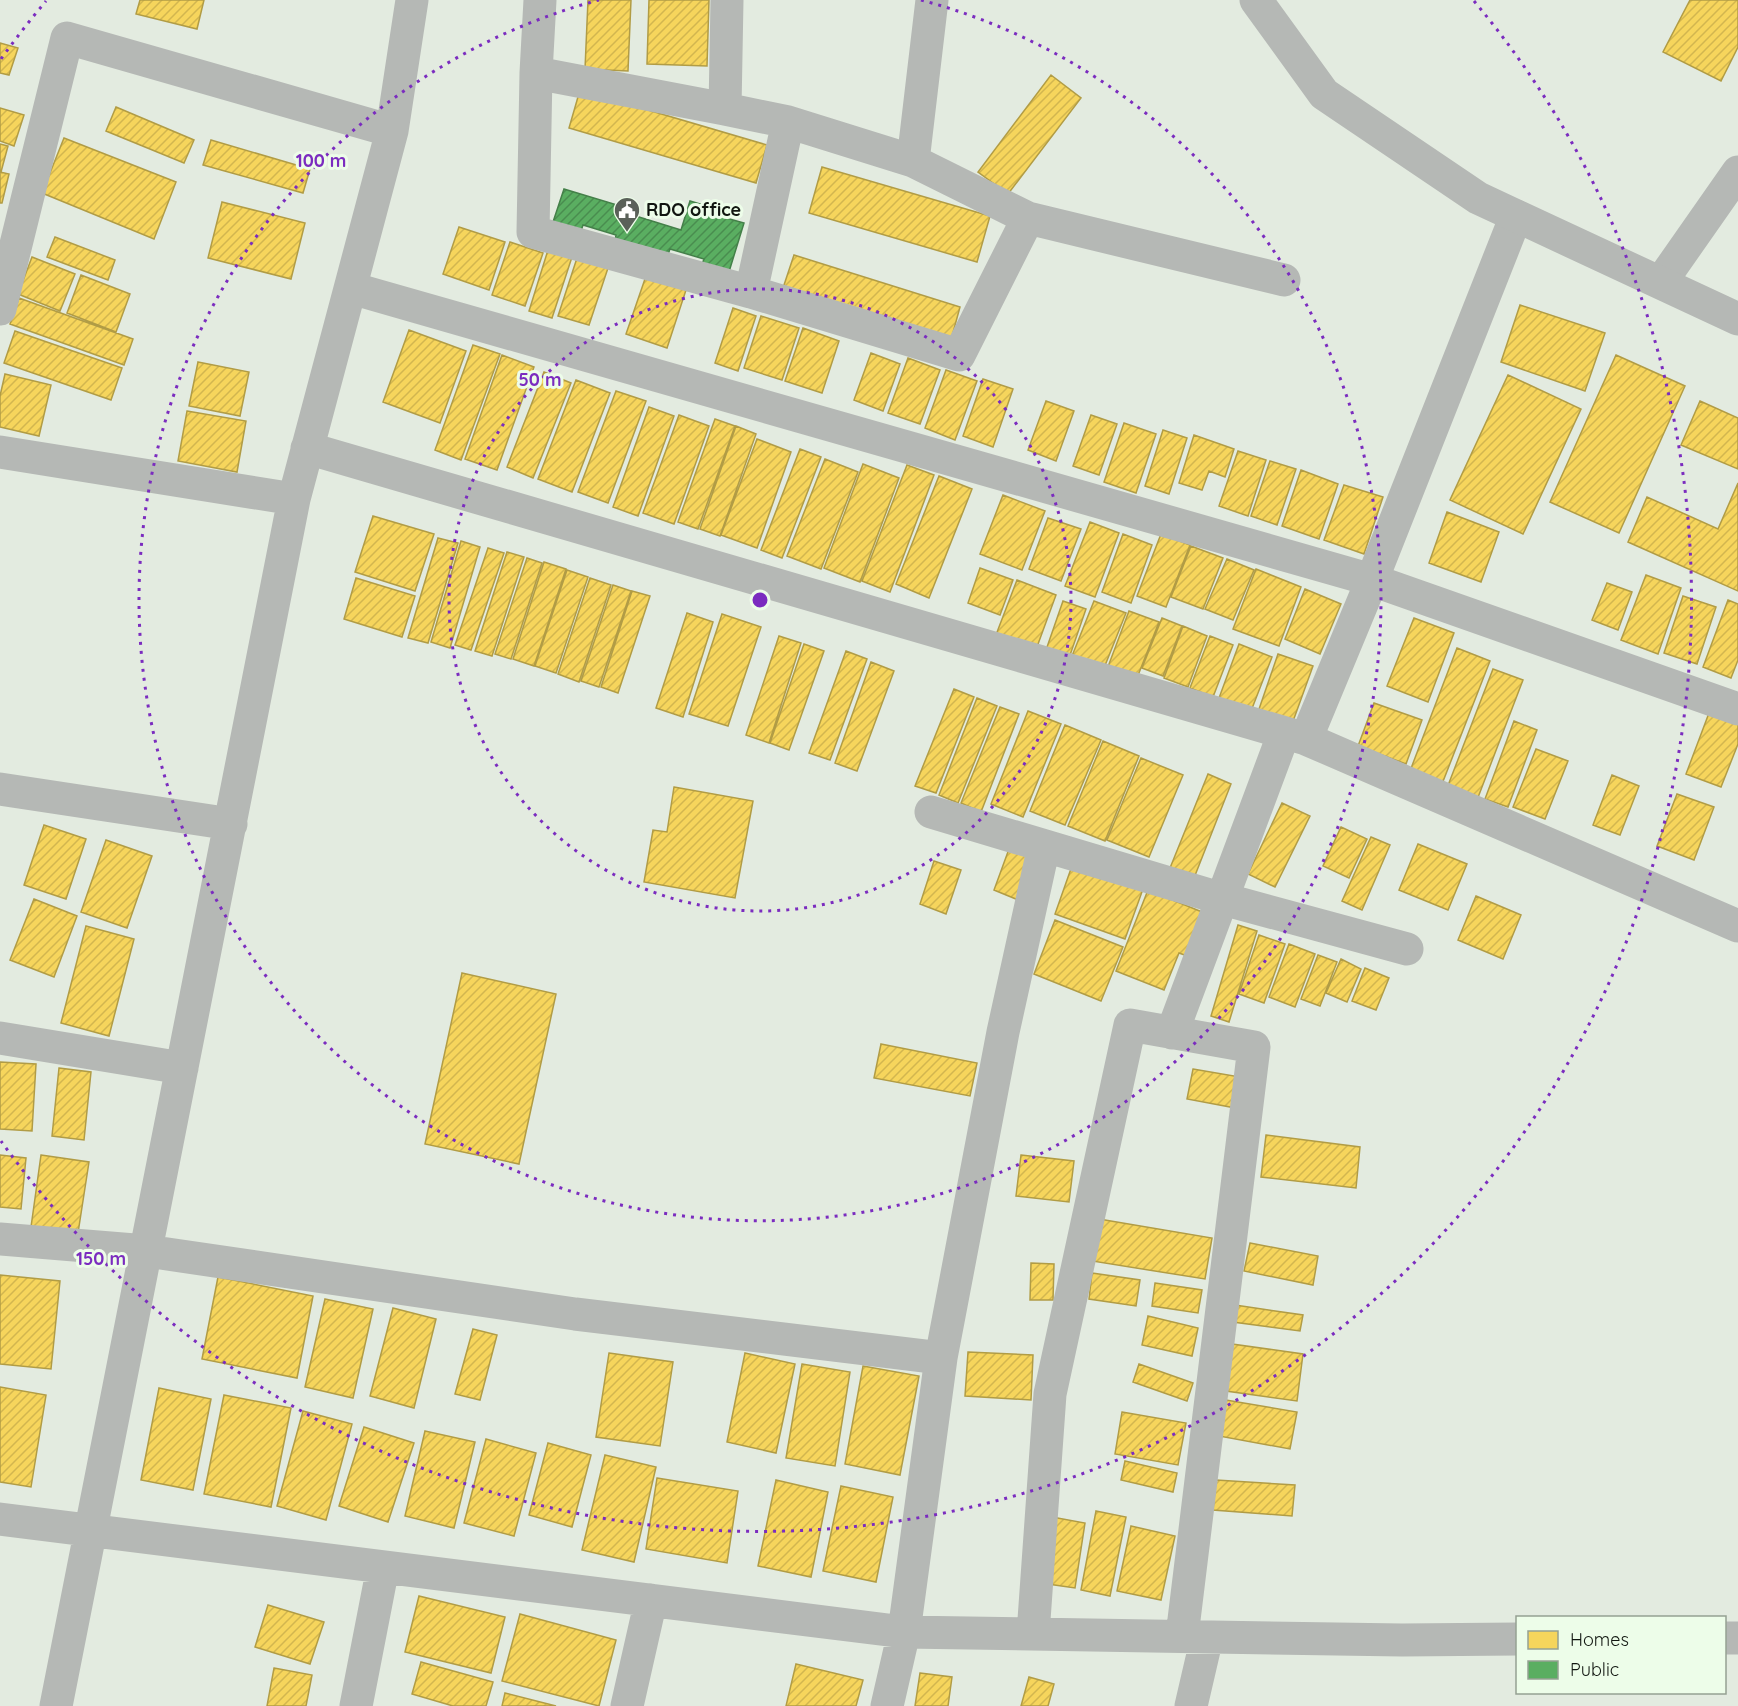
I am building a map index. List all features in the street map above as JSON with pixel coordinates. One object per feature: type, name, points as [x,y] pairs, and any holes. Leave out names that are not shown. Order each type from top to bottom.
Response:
[{"type":"street","points":[[56,1706],[294,500],[392,131],[412,0]]},
{"type":"street","points":[[540,0],[533,232],[751,292],[959,355],[1028,218]]},
{"type":"street","points":[[725,109],[727,0]]},
{"type":"street","points":[[913,161],[933,0]]},
{"type":"street","points":[[1256,0],[1324,94],[1478,198],[1738,319]]},
{"type":"street","points":[[0,309],[67,38],[392,131]]},
{"type":"street","points":[[536,73],[788,122],[913,161],[1028,218],[1284,280]]},
{"type":"street","points":[[751,292],[788,122]]},
{"type":"street","points":[[1660,282],[1738,172]]},
{"type":"street","points":[[1172,1033],[1223,899],[1295,736],[1372,580],[1516,216]]},
{"type":"street","points":[[351,288],[1372,580],[1738,709]]},
{"type":"street","points":[[307,448],[1295,736],[1738,926]]},
{"type":"street","points":[[0,452],[294,500]]},
{"type":"street","points":[[0,789],[231,824]]},
{"type":"street","points":[[931,812],[1223,899],[1407,949]]},
{"type":"street","points":[[887,1706],[904,1632],[941,1358],[1003,1032],[1044,846]]},
{"type":"street","points":[[1033,1634],[1050,1394],[1130,1025],[1254,1047],[1194,1637],[1191,1706]]},
{"type":"street","points":[[0,1038],[182,1068]]},
{"type":"street","points":[[0,1239],[147,1251],[575,1314],[941,1358]]},
{"type":"street","points":[[0,1519],[904,1632],[1516,1639]]},
{"type":"street","points":[[356,1706],[383,1567]]},
{"type":"street","points":[[627,1706],[651,1600]]},
{"type":"building: Homes","points":[[140,0],[204,0],[197,29],[136,14]]},
{"type":"building: Homes","points":[[588,0],[631,0],[628,71],[585,69]]},
{"type":"building: Homes","points":[[649,0],[709,0],[707,66],[647,64]]},
{"type":"building: Homes","points":[[1690,0],[1738,0],[1738,47],[1721,81],[1663,52]]},
{"type":"building: Homes","points":[[0,43],[18,48],[9,75],[0,73]]},
{"type":"building: Homes","points":[[1051,75],[1081,98],[1008,194],[978,172]]},
{"type":"building: Homes","points":[[580,90],[767,145],[756,183],[569,128]]},
{"type":"building: Homes","points":[[116,107],[194,140],[184,163],[106,131]]},
{"type":"building: Homes","points":[[0,108],[24,115],[14,146],[0,141]]},
{"type":"building: Homes","points":[[64,138],[176,182],[154,239],[42,193]]},
{"type":"building: Homes","points":[[211,140],[310,169],[303,193],[203,165]]},
{"type":"building: Homes","points":[[0,144],[8,146],[1,172],[0,171]]},
{"type":"building: Homes","points":[[822,167],[990,216],[977,262],[809,213]]},
{"type":"building: Homes","points":[[0,172],[9,174],[2,203],[0,203]]},
{"type":"building: Homes","points":[[222,202],[305,223],[291,279],[208,258]]},
{"type":"building: Homes","points":[[459,227],[505,242],[489,290],[443,274]]},
{"type":"building: Homes","points":[[55,237],[115,260],[108,280],[47,257]]},
{"type":"building: Homes","points":[[510,242],[543,253],[525,306],[492,295]]},
{"type":"building: Homes","points":[[548,250],[572,257],[552,318],[529,311]]},
{"type":"building: Homes","points":[[578,255],[609,265],[589,325],[558,316]]},
{"type":"building: Homes","points":[[794,255],[960,307],[951,340],[783,288]]},
{"type":"building: Homes","points":[[32,257],[75,274],[60,311],[18,294]]},
{"type":"building: Homes","points":[[81,275],[130,294],[116,332],[67,313]]},
{"type":"building: Homes","points":[[646,276],[686,290],[667,348],[626,334]]},
{"type":"building: Homes","points":[[19,298],[133,339],[124,365],[10,324]]},
{"type":"building: Homes","points":[[1520,305],[1605,333],[1585,391],[1501,362]]},
{"type":"building: Homes","points":[[733,308],[756,316],[738,371],[715,363]]},
{"type":"building: Homes","points":[[761,316],[799,328],[782,380],[744,368]]},
{"type":"building: Homes","points":[[803,328],[839,341],[822,393],[785,381]]},
{"type":"building: Homes","points":[[409,330],[466,351],[440,423],[383,402]]},
{"type":"building: Homes","points":[[15,331],[122,368],[111,400],[4,363]]},
{"type":"building: Homes","points":[[473,345],[500,354],[461,460],[435,450]]},
{"type":"building: Homes","points":[[871,353],[900,364],[883,411],[854,400]]},
{"type":"building: Homes","points":[[502,355],[534,367],[497,470],[465,459]]},
{"type":"building: Homes","points":[[1616,355],[1685,386],[1619,533],[1550,502]]},
{"type":"building: Homes","points":[[908,358],[940,370],[920,424],[888,413]]},
{"type":"building: Homes","points":[[198,362],[249,372],[240,416],[189,406]]},
{"type":"building: Homes","points":[[946,370],[977,381],[955,440],[925,428]]},
{"type":"building: Homes","points":[[544,372],[571,383],[533,478],[507,467]]},
{"type":"building: Homes","points":[[5,374],[51,385],[39,436],[0,427],[0,396]]},
{"type":"building: Homes","points":[[1508,375],[1581,409],[1523,534],[1450,500]]},
{"type":"building: Homes","points":[[983,379],[1013,389],[993,447],[963,436]]},
{"type":"building: Homes","points":[[576,380],[610,393],[572,492],[538,479]]},
{"type":"building: Homes","points":[[616,391],[646,401],[608,503],[578,492]]},
{"type":"building: Homes","points":[[1046,401],[1074,411],[1056,461],[1028,450]]},
{"type":"building: Homes","points":[[1700,401],[1738,418],[1738,469],[1681,445]]},
{"type":"building: Homes","points":[[649,407],[674,416],[638,516],[613,507]]},
{"type":"building: Homes","points":[[187,411],[246,421],[237,472],[178,461]]},
{"type":"building: Homes","points":[[679,415],[709,426],[674,524],[643,513]]},
{"type":"building: Homes","points":[[1091,415],[1117,424],[1099,475],[1073,466]]},
{"type":"building: Homes","points":[[715,419],[735,426],[698,529],[678,522]]},
{"type":"building: Homes","points":[[1124,423],[1156,434],[1136,493],[1104,482]]},
{"type":"building: Homes","points":[[736,426],[756,434],[720,536],[700,529]]},
{"type":"building: Homes","points":[[1163,430],[1187,438],[1169,494],[1145,486]]},
{"type":"building: Homes","points":[[1194,435],[1234,449],[1225,477],[1209,471],[1202,490],[1179,483]]},
{"type":"building: Homes","points":[[757,439],[791,452],[757,548],[721,535]]},
{"type":"building: Homes","points":[[800,449],[821,457],[782,558],[761,550]]},
{"type":"building: Homes","points":[[1238,451],[1266,460],[1248,516],[1219,506]]},
{"type":"building: Homes","points":[[825,459],[858,472],[821,569],[787,556]]},
{"type":"building: Homes","points":[[1270,461],[1296,469],[1277,525],[1251,516]]},
{"type":"building: Homes","points":[[863,464],[899,478],[860,582],[824,568]]},
{"type":"building: Homes","points":[[907,465],[934,475],[890,592],[862,581]]},
{"type":"building: Homes","points":[[1301,470],[1338,484],[1319,539],[1282,526]]},
{"type":"building: Homes","points":[[939,476],[972,489],[929,598],[896,584]]},
{"type":"building: Homes","points":[[1738,483],[1738,591],[1628,542],[1647,497],[1718,529]]},
{"type":"building: Homes","points":[[1344,485],[1383,497],[1364,554],[1324,540]]},
{"type":"building: Homes","points":[[1003,495],[1045,511],[1022,570],[980,554]]},
{"type":"building: Homes","points":[[1447,512],[1499,532],[1481,582],[1429,563]]},
{"type":"building: Homes","points":[[373,516],[434,534],[415,591],[355,572]]},
{"type":"building: Homes","points":[[1048,518],[1081,529],[1061,581],[1029,569]]},
{"type":"building: Homes","points":[[1090,522],[1119,533],[1095,597],[1065,586]]},
{"type":"building: Homes","points":[[1123,534],[1152,545],[1131,603],[1102,592]]},
{"type":"building: Homes","points":[[1161,534],[1190,545],[1166,607],[1137,596]]},
{"type":"building: Homes","points":[[438,538],[458,543],[428,643],[408,638]]},
{"type":"building: Homes","points":[[461,541],[480,547],[450,648],[431,642]]},
{"type":"building: Homes","points":[[1191,546],[1223,558],[1203,609],[1171,597]]},
{"type":"building: Homes","points":[[488,548],[504,553],[471,650],[455,645]]},
{"type":"building: Homes","points":[[507,552],[524,557],[492,656],[475,651]]},
{"type":"building: Homes","points":[[527,558],[542,563],[511,659],[495,654]]},
{"type":"building: Homes","points":[[1227,559],[1254,570],[1233,620],[1205,609]]},
{"type":"building: Homes","points":[[544,562],[566,569],[534,666],[513,659]]},
{"type":"building: Homes","points":[[980,568],[1013,580],[1000,615],[968,603]]},
{"type":"building: Homes","points":[[1256,569],[1301,587],[1279,646],[1233,629]]},
{"type":"building: Homes","points":[[567,570],[588,577],[556,673],[535,666]]},
{"type":"building: Homes","points":[[1646,575],[1681,588],[1658,654],[1621,640]]},
{"type":"building: Homes","points":[[356,578],[415,596],[402,637],[344,619]]},
{"type":"building: Homes","points":[[590,578],[611,585],[579,682],[558,674]]},
{"type":"building: Homes","points":[[1017,580],[1056,595],[1034,655],[994,640]]},
{"type":"building: Homes","points":[[1607,583],[1632,592],[1618,630],[1592,620]]},
{"type":"building: Homes","points":[[613,585],[631,591],[599,687],[581,681]]},
{"type":"building: Homes","points":[[1305,589],[1341,604],[1320,654],[1285,639]]},
{"type":"building: Homes","points":[[632,591],[650,596],[618,693],[601,687]]},
{"type":"building: Homes","points":[[1683,596],[1716,607],[1697,664],[1664,653]]},
{"type":"building: Homes","points":[[1728,600],[1738,604],[1738,660],[1731,678],[1703,667]]},
{"type":"building: Homes","points":[[1063,601],[1086,609],[1069,658],[1046,650]]},
{"type":"building: Homes","points":[[1094,601],[1126,613],[1104,668],[1072,656]]},
{"type":"building: Homes","points":[[1129,611],[1159,622],[1135,683],[1106,672]]},
{"type":"building: Homes","points":[[687,613],[713,622],[683,717],[656,708]]},
{"type":"building: Homes","points":[[722,614],[761,627],[728,726],[689,714]]},
{"type":"building: Homes","points":[[1162,618],[1182,626],[1163,676],[1142,668]]},
{"type":"building: Homes","points":[[1414,618],[1454,633],[1428,702],[1387,686]]},
{"type":"building: Homes","points":[[1183,626],[1207,636],[1188,687],[1164,678]]},
{"type":"building: Homes","points":[[779,636],[801,643],[769,743],[746,735]]},
{"type":"building: Homes","points":[[1210,636],[1233,645],[1213,697],[1190,688]]},
{"type":"building: Homes","points":[[804,644],[824,651],[789,750],[770,743]]},
{"type":"building: Homes","points":[[1239,644],[1272,657],[1251,711],[1219,698]]},
{"type":"building: Homes","points":[[1457,648],[1490,661],[1442,784],[1410,771]]},
{"type":"building: Homes","points":[[846,651],[867,659],[830,760],[809,753]]},
{"type":"building: Homes","points":[[1278,654],[1313,666],[1292,724],[1258,712]]},
{"type":"building: Homes","points":[[871,662],[894,671],[857,771],[835,763]]},
{"type":"building: Homes","points":[[1493,669],[1523,680],[1477,800],[1447,788]]},
{"type":"building: Homes","points":[[954,689],[974,697],[936,793],[915,786]]},
{"type":"building: Homes","points":[[977,698],[997,706],[958,803],[939,795]]},
{"type":"building: Homes","points":[[1374,703],[1422,720],[1406,764],[1358,746]]},
{"type":"building: Homes","points":[[1000,707],[1019,714],[981,812],[961,803]]},
{"type":"building: Homes","points":[[1028,711],[1061,724],[1023,817],[991,804]]},
{"type":"building: Homes","points":[[1709,713],[1738,724],[1738,744],[1721,787],[1686,774]]},
{"type":"building: Homes","points":[[1514,721],[1537,730],[1508,807],[1485,799]]},
{"type":"building: Homes","points":[[1065,725],[1101,740],[1065,825],[1030,811]]},
{"type":"building: Homes","points":[[1103,741],[1139,756],[1105,841],[1068,826]]},
{"type":"building: Homes","points":[[1536,749],[1568,761],[1545,819],[1513,807]]},
{"type":"building: Homes","points":[[1141,758],[1183,775],[1149,857],[1107,840]]},
{"type":"building: Homes","points":[[1208,774],[1231,784],[1194,878],[1170,868]]},
{"type":"building: Homes","points":[[1612,775],[1639,786],[1620,835],[1593,825]]},
{"type":"building: Homes","points":[[674,787],[753,801],[735,898],[644,882],[653,830],[667,832]]},
{"type":"building: Homes","points":[[1677,794],[1714,807],[1694,860],[1657,846]]},
{"type":"building: Homes","points":[[1282,803],[1310,816],[1275,887],[1248,874]]},
{"type":"building: Homes","points":[[44,825],[86,839],[66,899],[24,885]]},
{"type":"building: Homes","points":[[1341,827],[1367,839],[1349,878],[1323,866]]},
{"type":"building: Homes","points":[[1371,837],[1390,845],[1362,910],[1342,901]]},
{"type":"building: Homes","points":[[106,840],[152,856],[127,928],[81,912]]},
{"type":"building: Homes","points":[[1418,844],[1467,864],[1448,910],[1399,890]]},
{"type":"building: Homes","points":[[1009,849],[1039,861],[1023,902],[994,890]]},
{"type":"building: Homes","points":[[934,861],[961,870],[946,914],[920,904]]},
{"type":"building: Homes","points":[[1073,863],[1143,889],[1125,939],[1055,914]]},
{"type":"building: Homes","points":[[1148,890],[1207,914],[1190,957],[1179,953],[1164,990],[1116,971]]},
{"type":"building: Homes","points":[[1476,896],[1521,915],[1503,959],[1458,940]]},
{"type":"building: Homes","points":[[34,899],[77,916],[54,977],[10,960]]},
{"type":"building: Homes","points":[[1055,920],[1123,947],[1101,1001],[1034,974]]},
{"type":"building: Homes","points":[[1238,925],[1257,931],[1229,1022],[1211,1016]]},
{"type":"building: Homes","points":[[86,926],[134,939],[109,1036],[61,1023]]},
{"type":"building: Homes","points":[[1259,935],[1285,944],[1264,1003],[1239,994]]},
{"type":"building: Homes","points":[[1289,944],[1315,954],[1295,1007],[1269,997]]},
{"type":"building: Homes","points":[[1318,955],[1337,962],[1320,1006],[1301,999]]},
{"type":"building: Homes","points":[[1341,959],[1361,969],[1347,1002],[1326,993]]},
{"type":"building: Homes","points":[[1365,968],[1389,978],[1376,1010],[1352,1001]]},
{"type":"building: Homes","points":[[462,973],[556,994],[519,1164],[425,1144]]},
{"type":"building: Homes","points":[[881,1044],[977,1063],[970,1096],[874,1078]]},
{"type":"building: Homes","points":[[0,1062],[36,1064],[32,1131],[0,1129]]},
{"type":"building: Homes","points":[[59,1068],[91,1072],[84,1140],[52,1136]]},
{"type":"building: Homes","points":[[1193,1069],[1246,1078],[1241,1109],[1187,1099]]},
{"type":"building: Homes","points":[[1266,1135],[1360,1147],[1356,1188],[1261,1177]]},
{"type":"building: Homes","points":[[0,1155],[26,1158],[21,1209],[0,1207]]},
{"type":"building: Homes","points":[[41,1155],[89,1162],[78,1233],[31,1227]]},
{"type":"building: Homes","points":[[1021,1155],[1074,1161],[1069,1202],[1016,1196]]},
{"type":"building: Homes","points":[[1099,1219],[1212,1238],[1205,1279],[1092,1261]]},
{"type":"building: Homes","points":[[1250,1243],[1318,1256],[1313,1285],[1244,1271]]},
{"type":"building: Homes","points":[[1031,1263],[1054,1264],[1053,1300],[1030,1300]]},
{"type":"building: Homes","points":[[1092,1273],[1140,1280],[1136,1306],[1089,1299]]},
{"type":"building: Homes","points":[[0,1275],[60,1281],[51,1369],[0,1364]]},
{"type":"building: Homes","points":[[218,1277],[313,1296],[297,1378],[202,1359]]},
{"type":"building: Homes","points":[[1155,1283],[1202,1290],[1198,1313],[1152,1306]]},
{"type":"building: Homes","points":[[325,1299],[373,1309],[353,1398],[305,1387]]},
{"type":"building: Homes","points":[[1235,1305],[1303,1315],[1300,1331],[1233,1322]]},
{"type":"building: Homes","points":[[393,1308],[436,1319],[414,1408],[370,1396]]},
{"type":"building: Homes","points":[[1148,1316],[1198,1328],[1192,1356],[1142,1345]]},
{"type":"building: Homes","points":[[473,1329],[497,1335],[480,1400],[455,1394]]},
{"type":"building: Homes","points":[[1225,1343],[1303,1354],[1297,1401],[1219,1390]]},
{"type":"building: Homes","points":[[968,1352],[1033,1355],[1031,1400],[965,1396]]},
{"type":"building: Homes","points":[[609,1353],[673,1362],[660,1446],[596,1437]]},
{"type":"building: Homes","points":[[745,1353],[795,1364],[776,1453],[727,1442]]},
{"type":"building: Homes","points":[[802,1364],[850,1372],[835,1466],[786,1458]]},
{"type":"building: Homes","points":[[1139,1364],[1193,1383],[1187,1401],[1133,1382]]},
{"type":"building: Homes","points":[[863,1366],[919,1376],[900,1475],[845,1464]]},
{"type":"building: Homes","points":[[0,1387],[46,1395],[31,1487],[0,1482]]},
{"type":"building: Homes","points":[[159,1388],[211,1399],[193,1490],[141,1480]]},
{"type":"building: Homes","points":[[224,1395],[291,1408],[271,1507],[204,1494]]},
{"type":"building: Homes","points":[[1214,1398],[1297,1412],[1290,1449],[1208,1434]]},
{"type":"building: Homes","points":[[303,1411],[352,1424],[326,1520],[277,1506]]},
{"type":"building: Homes","points":[[1122,1412],[1186,1423],[1178,1465],[1115,1454]]},
{"type":"building: Homes","points":[[364,1427],[414,1443],[388,1522],[339,1506]]},
{"type":"building: Homes","points":[[425,1431],[475,1442],[454,1528],[405,1516]]},
{"type":"building: Homes","points":[[486,1439],[536,1453],[514,1536],[464,1523]]},
{"type":"building: Homes","points":[[548,1443],[591,1455],[572,1527],[529,1515]]},
{"type":"building: Homes","points":[[605,1455],[656,1467],[634,1562],[582,1550]]},
{"type":"building: Homes","points":[[1125,1461],[1177,1473],[1173,1492],[1121,1480]]},
{"type":"building: Homes","points":[[657,1478],[738,1491],[727,1563],[646,1549]]},
{"type":"building: Homes","points":[[776,1480],[828,1492],[811,1577],[758,1566]]},
{"type":"building: Homes","points":[[1216,1480],[1295,1485],[1292,1516],[1213,1510]]},
{"type":"building: Homes","points":[[841,1486],[893,1497],[876,1582],[823,1571]]},
{"type":"building: Homes","points":[[1096,1511],[1126,1517],[1110,1596],[1081,1590]]},
{"type":"building: Homes","points":[[1052,1517],[1085,1523],[1075,1588],[1041,1583]]},
{"type":"building: Homes","points":[[1131,1526],[1175,1536],[1161,1600],[1117,1591]]},
{"type":"building: Homes","points":[[419,1596],[505,1617],[491,1673],[405,1652]]},
{"type":"building: Homes","points":[[268,1605],[324,1622],[310,1664],[255,1647]]},
{"type":"building: Homes","points":[[520,1614],[616,1640],[599,1706],[502,1681]]},
{"type":"building: Homes","points":[[421,1662],[493,1682],[486,1706],[453,1706],[412,1694]]},
{"type":"building: Homes","points":[[796,1664],[863,1680],[856,1706],[786,1706]]},
{"type":"building: Homes","points":[[274,1668],[312,1675],[306,1706],[267,1706]]},
{"type":"building: Homes","points":[[920,1673],[952,1677],[948,1706],[915,1706]]},
{"type":"building: Homes","points":[[1029,1677],[1054,1684],[1048,1706],[1021,1706]]},
{"type":"building: Homes","points":[[505,1693],[556,1706],[502,1706]]},
{"type":"building: Public","points":[[564,189],[627,208],[626,213],[681,230],[690,201],[710,207],[708,213],[744,223],[728,275],[701,267],[704,259],[670,249],[667,257],[615,241],[616,235],[583,225],[581,231],[553,222]]},
{"type":"place","name":"RDO office","points":[[627,233]]}]
